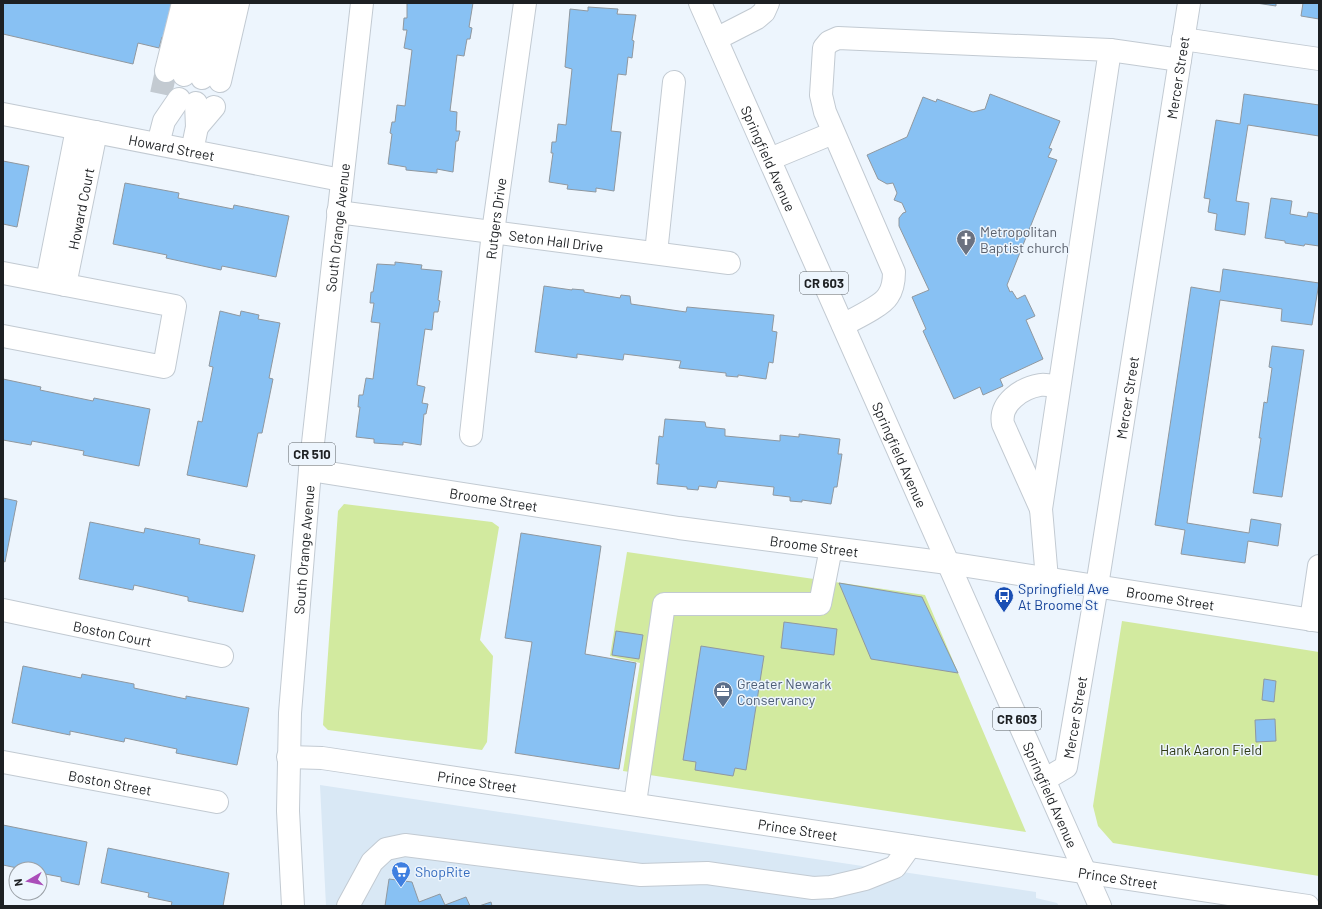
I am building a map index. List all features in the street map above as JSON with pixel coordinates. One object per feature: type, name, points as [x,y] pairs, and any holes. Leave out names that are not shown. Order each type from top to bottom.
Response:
[{"type":"street","points":[[184,3],[193,76]]},
{"type":"street","points":[[193,76],[199,3]]},
{"type":"street","points":[[193,76],[219,3]]},
{"type":"street","points":[[193,76],[238,3]]},
{"type":"street","name":"South Orange Avenue","points":[[293,906],[288,811],[290,713],[310,470],[341,180],[362,3]]},
{"type":"street","name":"Rutgers Drive","points":[[471,435],[493,232],[525,3]]},
{"type":"street","name":"Springfield Avenue","points":[[700,3],[1100,906]]},
{"type":"street","points":[[716,39],[757,18],[764,12],[768,3]]},
{"type":"street","name":"Mercer Street","points":[[1044,780],[1066,767],[1097,586],[1189,3]]},
{"type":"street","points":[[843,325],[881,303],[888,297],[894,281],[894,272],[825,112],[821,95],[824,48],[828,42],[835,38],[1110,50],[1181,50],[1319,59]]},
{"type":"street","points":[[1047,579],[1042,509],[1110,50]]},
{"type":"street","points":[[656,253],[674,82]]},
{"type":"street","points":[[158,144],[164,121],[187,101],[197,127],[192,151]]},
{"type":"street","name":"Howard Street","points":[[3,114],[341,180]]},
{"type":"street","name":"Howard Court","points":[[56,283],[87,130]]},
{"type":"street","points":[[770,159],[833,133]]},
{"type":"street","name":"Seton Hall Drive","points":[[338,212],[729,263]]},
{"type":"street","points":[[3,273],[175,306],[164,367],[3,336]]},
{"type":"street","points":[[1042,509],[1003,424],[1003,412],[1005,406],[1014,397],[1026,391],[1040,385],[1059,387]]},
{"type":"street","name":"Broome Street","points":[[310,470],[679,528],[948,563],[1315,620]]},
{"type":"street","points":[[635,804],[664,604],[820,604],[830,548]]},
{"type":"street","points":[[1315,620],[1319,566]]},
{"type":"street","name":"Boston Court","points":[[3,610],[222,656]]},
{"type":"street","name":"Prince Street","points":[[288,757],[322,758],[910,846],[1086,874],[1217,899],[1308,906]]},
{"type":"street","name":"Boston Street","points":[[3,762],[217,802]]},
{"type":"street","points":[[348,906],[372,862],[386,849],[405,845],[641,875],[707,873],[813,888],[831,887],[865,879],[895,867],[910,846]]},
{"type":"shaded area","points":[[320,785],[1036,892],[1036,898],[1057,903],[1059,906],[326,906]]},
{"type":"green space","points":[[344,504],[492,522],[499,527],[480,640],[493,656],[487,742],[482,750],[328,730],[323,725],[338,511]]},
{"type":"green space","points":[[627,552],[925,595],[1026,832],[623,771],[640,663],[610,656]]},
{"type":"green space","name":"Hank Aaron Field","points":[[1122,621],[1319,652],[1319,876],[1113,843],[1098,826],[1093,806]]},
{"type":"building","points":[[3,3],[175,3],[167,38],[162,37],[159,48],[138,43],[133,64],[3,34]]},
{"type":"building","points":[[407,3],[473,3],[469,27],[472,28],[470,39],[467,39],[464,56],[457,55],[450,111],[457,112],[456,131],[460,131],[458,141],[456,141],[453,172],[437,169],[437,173],[406,170],[406,167],[388,164],[392,122],[395,122],[397,105],[405,106],[412,50],[404,48],[407,30],[403,30],[404,18],[407,18]]},
{"type":"building","points":[[1256,3],[1276,3],[1276,6]]},
{"type":"building","points":[[1303,3],[1319,3],[1319,19],[1301,16]]},
{"type":"building","points":[[588,7],[618,9],[617,14],[636,15],[632,40],[634,41],[632,58],[628,57],[626,75],[618,74],[611,131],[621,132],[614,191],[596,188],[596,192],[567,189],[568,185],[549,182],[553,153],[551,153],[552,142],[556,142],[558,124],[566,125],[572,69],[565,67],[570,9],[588,11]]},
{"type":"building","name":"Metropolitan Baptist church","points":[[990,94],[1060,121],[1049,148],[1052,149],[1048,157],[1057,160],[1007,285],[1010,292],[1012,291],[1017,299],[1025,295],[1035,316],[1026,320],[1043,359],[1000,379],[1003,386],[983,395],[980,387],[954,399],[923,331],[926,329],[912,297],[929,290],[899,226],[899,218],[906,212],[902,203],[894,200],[897,193],[893,183],[887,184],[878,179],[867,155],[907,137],[923,97],[936,102],[937,99],[973,112],[985,109]]},
{"type":"building","points":[[1244,94],[1319,105],[1319,136],[1248,125],[1236,201],[1249,203],[1245,235],[1215,230],[1217,214],[1208,212],[1210,199],[1204,198],[1216,120],[1240,124]]},
{"type":"building","points":[[3,161],[29,166],[17,227],[3,224]]},
{"type":"building","points":[[125,183],[179,193],[178,198],[233,209],[234,205],[289,216],[276,277],[222,266],[221,270],[166,258],[167,255],[113,244]]},
{"type":"building","points":[[1271,198],[1292,201],[1290,214],[1307,217],[1308,212],[1319,214],[1319,246],[1305,244],[1304,246],[1265,238]]},
{"type":"building","points":[[395,262],[422,265],[421,269],[442,271],[438,312],[434,312],[432,330],[425,329],[417,385],[425,387],[422,403],[428,404],[426,414],[424,414],[421,445],[403,442],[403,445],[374,443],[374,439],[356,437],[360,407],[358,407],[359,395],[363,395],[366,378],[373,379],[380,323],[371,322],[374,303],[370,303],[377,264],[395,265]]},
{"type":"building","points":[[1223,269],[1319,283],[1312,325],[1281,321],[1282,309],[1220,300],[1187,523],[1249,533],[1251,519],[1281,524],[1278,546],[1248,541],[1245,563],[1181,554],[1185,530],[1155,525],[1191,287],[1220,292]]},
{"type":"building","points":[[544,286],[584,290],[584,292],[620,298],[621,295],[630,296],[631,304],[686,312],[687,307],[774,315],[772,331],[777,332],[773,363],[769,362],[766,379],[738,375],[738,377],[726,376],[726,373],[679,368],[681,361],[624,354],[623,360],[577,354],[577,358],[535,352]]},
{"type":"building","points":[[220,311],[240,316],[241,311],[259,315],[258,319],[280,323],[269,378],[273,379],[262,433],[258,433],[247,487],[187,475],[198,421],[202,422],[213,367],[209,366]]},
{"type":"building","points":[[1272,346],[1304,350],[1282,497],[1253,493],[1261,438],[1259,438],[1264,402],[1267,403],[1272,368],[1269,367]]},
{"type":"building","points":[[3,379],[41,387],[40,390],[93,401],[94,398],[150,409],[139,466],[83,455],[84,451],[32,441],[31,445],[3,440]]},
{"type":"building","points":[[665,419],[705,422],[706,427],[725,429],[725,436],[780,441],[780,435],[799,437],[799,434],[840,439],[838,454],[842,454],[837,487],[834,487],[831,504],[802,500],[802,502],[790,501],[790,497],[773,495],[774,487],[718,481],[716,488],[699,486],[698,490],[687,489],[687,487],[657,484],[659,464],[656,464],[659,436],[663,437]]},
{"type":"building","points":[[3,498],[17,501],[5,562],[3,561]]},
{"type":"building","points":[[90,522],[144,533],[145,528],[200,539],[199,544],[255,555],[243,612],[188,601],[188,597],[134,585],[133,590],[79,579]]},
{"type":"building","points":[[521,533],[601,546],[585,654],[636,663],[619,769],[515,753],[532,642],[505,638]]},
{"type":"building","points":[[839,583],[922,597],[958,673],[871,659]]},
{"type":"building","points":[[784,622],[837,629],[834,655],[781,648]]},
{"type":"building","points":[[616,631],[643,635],[639,659],[612,655]]},
{"type":"building","name":"Greater Newark Conservancy","points":[[701,646],[764,656],[746,770],[735,768],[733,776],[695,770],[696,762],[683,760]]},
{"type":"building","points":[[23,666],[81,678],[82,674],[134,684],[134,688],[186,699],[186,696],[249,708],[237,765],[176,753],[177,749],[125,738],[124,742],[70,731],[70,735],[12,723]]},
{"type":"building","points":[[1264,679],[1276,681],[1274,702],[1262,700]]},
{"type":"building","points":[[1275,719],[1276,741],[1256,742],[1255,720]]},
{"type":"building","points":[[3,825],[87,842],[79,885],[61,881],[61,877],[48,875],[48,861],[8,861],[8,866],[3,865]]},
{"type":"building","points":[[108,848],[229,873],[223,906],[171,906],[172,902],[148,897],[149,893],[101,883]]},
{"type":"building","name":"ShopRite","points":[[389,879],[412,882],[419,902],[440,894],[445,905],[466,897],[470,906],[385,906]]},
{"type":"building","name":"ShopRite","points":[[491,902],[492,906],[479,906]]},
{"type":"tunnel","points":[[161,94],[166,71]]},
{"type":"place","name":"Metropolitan Baptist church","points":[[966,256]]},
{"type":"place","name":"Springfield Ave At Broome St","points":[[1004,613]]},
{"type":"place","name":"Greater Newark Conservancy","points":[[723,708]]},
{"type":"place","name":"ShopRite","points":[[401,888]]}]
